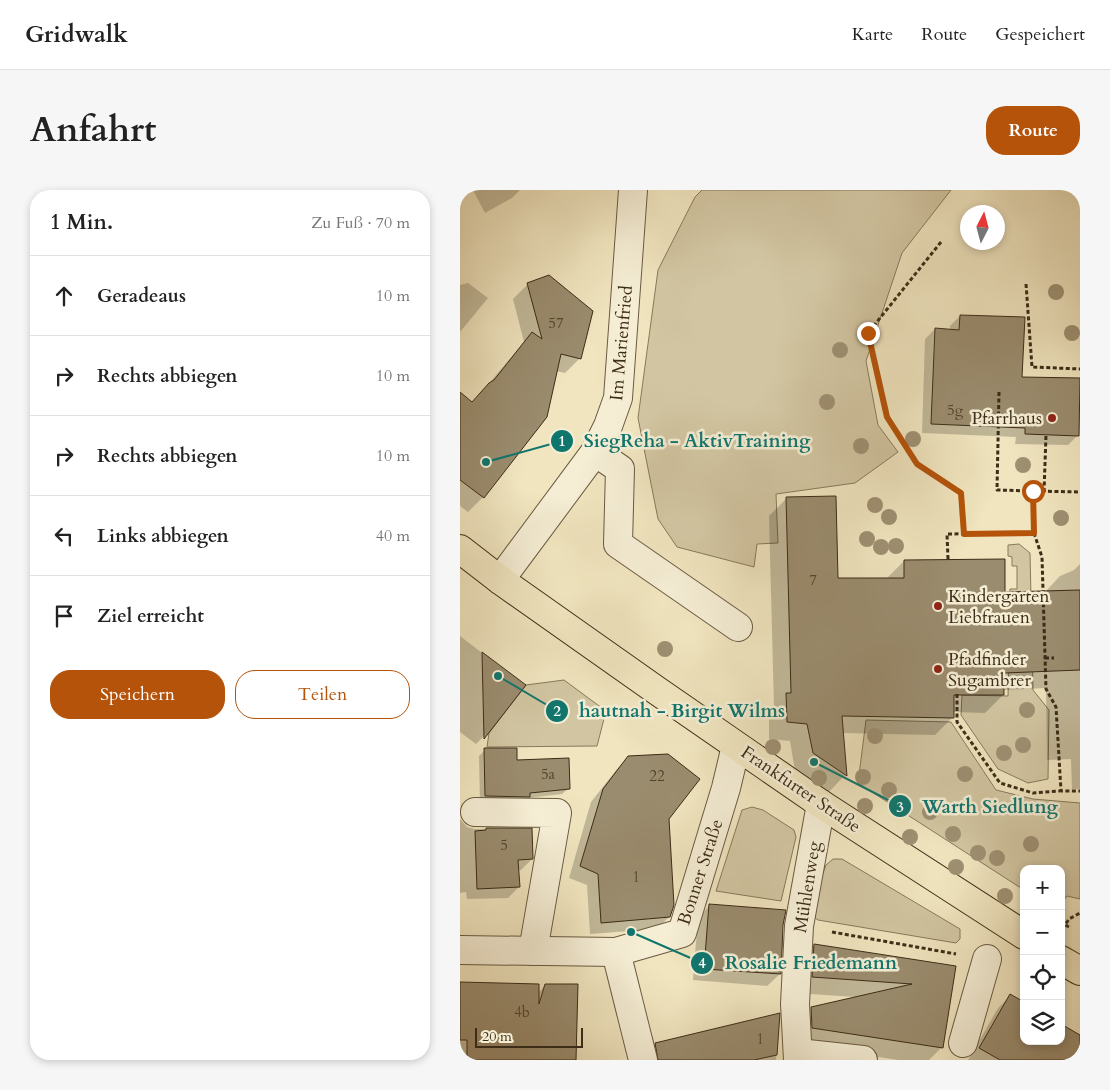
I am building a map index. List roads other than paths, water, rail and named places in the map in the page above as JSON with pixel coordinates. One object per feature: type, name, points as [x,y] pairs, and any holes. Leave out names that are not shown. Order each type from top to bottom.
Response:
[{"type":"main road","name":"Frankfurter Straße","points":[[460,549],[500,580],[736,746],[821,804],[1020,932]]},
{"type":"main road","points":[[1065,963],[1080,972]]},
{"type":"street","name":"Im Marienfried","points":[[500,580],[595,452],[608,426],[618,398],[633,190]]},
{"type":"street","points":[[595,452],[620,469],[618,544],[738,627]]},
{"type":"street","name":"Bonner Straße","points":[[460,950],[616,952],[682,932],[726,788],[736,746]]},
{"type":"street","name":"Mühlenweg","points":[[798,1057],[796,1004],[799,926],[821,804]]},
{"type":"street","points":[[474,812],[557,813],[533,951]]},
{"type":"street","points":[[616,952],[643,1060]]},
{"type":"street","points":[[963,1043],[987,959]]},
{"type":"street","points":[[798,1057],[863,1060]]},
{"type":"place","name":"Pfarrhaus","points":[[1052,418]]},
{"type":"place","name":"SiegReha - AktivTraining","points":[[486,462]]},
{"type":"place","name":"Kindergarten Liebfrauen","points":[[938,606]]},
{"type":"place","name":"Pfadfinder Sugambrer","points":[[938,669]]},
{"type":"place","name":"hautnah - Birgit Wilms","points":[[498,676]]},
{"type":"place","name":"Warth Siedlung","points":[[814,762]]},
{"type":"place","name":"Rosalie Friedemann","points":[[631,932]]}]
